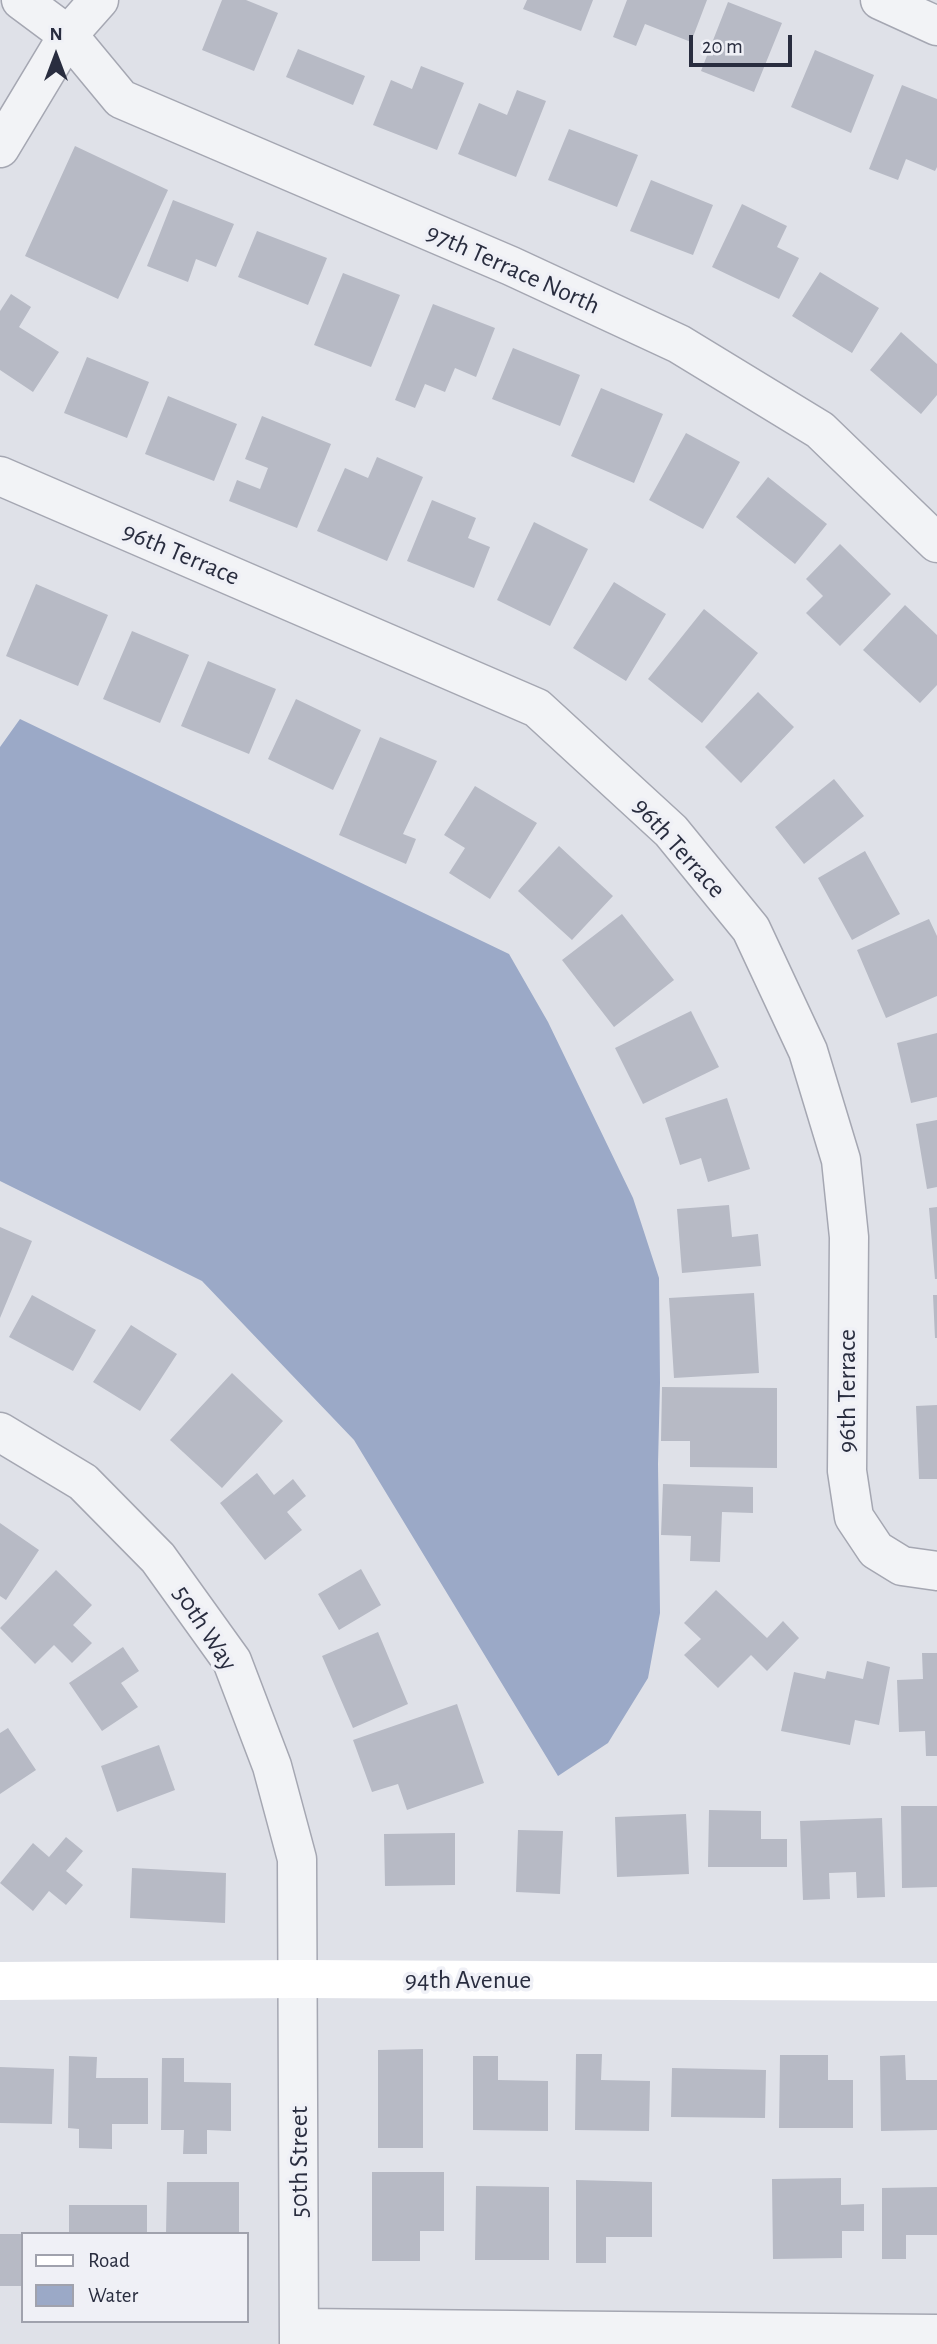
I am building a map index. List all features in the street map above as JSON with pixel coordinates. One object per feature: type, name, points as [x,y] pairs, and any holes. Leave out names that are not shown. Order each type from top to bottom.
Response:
[{"type":"street","name":"97th Terrace North","points":[[21,0],[68,35],[121,99],[511,266],[679,344],[820,430],[937,543]]},
{"type":"street","points":[[0,148],[68,35],[99,0]]},
{"type":"street","points":[[880,0],[937,26]]},
{"type":"street","name":"96th Terrace","points":[[0,476],[537,708],[671,831],[751,929],[808,1051],[841,1160],[847,1224],[847,1471],[854,1517],[876,1550],[919,1569]]},
{"type":"street","name":"50th Way","points":[[0,1433],[83,1482],[158,1558],[232,1661],[272,1766],[297,1859],[299,1979]]},
{"type":"street","name":"94th Avenue","points":[[0,1981],[299,1979],[937,1982]]},
{"type":"street","name":"50th Street","points":[[299,1979],[299,2336]]},
{"type":"street","points":[[299,2336],[937,2334]]},
{"type":"water","points":[[20,719],[509,954],[548,1022],[633,1198],[659,1278],[660,1613],[648,1678],[608,1743],[558,1776],[354,1440],[202,1281],[0,1181],[0,747]]},
{"type":"building","points":[[222,0],[246,0],[278,13],[254,71],[202,50]]},
{"type":"building","points":[[527,0],[593,0],[581,31],[523,9]]},
{"type":"building","points":[[627,0],[707,0],[691,42],[645,24],[636,46],[613,37]]},
{"type":"building","points":[[728,2],[782,23],[754,92],[701,71]]},
{"type":"building","points":[[298,49],[365,76],[353,105],[286,77]]},
{"type":"building","points":[[815,50],[874,75],[851,133],[791,107]]},
{"type":"building","points":[[421,66],[464,83],[437,150],[373,125],[391,80],[412,89]]},
{"type":"building","points":[[902,85],[937,99],[937,167],[935,171],[906,159],[898,180],[869,169]]},
{"type":"building","points":[[517,90],[546,101],[516,177],[458,154],[479,103],[507,115]]},
{"type":"building","points":[[569,129],[638,155],[617,207],[548,180]]},
{"type":"building","points":[[75,146],[168,190],[118,299],[25,256]]},
{"type":"building","points":[[651,180],[713,205],[693,255],[630,231]]},
{"type":"building","points":[[173,200],[234,224],[216,267],[196,259],[188,282],[147,266]]},
{"type":"building","points":[[742,204],[787,226],[777,247],[799,258],[779,299],[712,267]]},
{"type":"building","points":[[257,231],[327,258],[308,305],[238,277]]},
{"type":"building","points":[[820,272],[879,308],[852,353],[792,316]]},
{"type":"building","points":[[343,273],[400,295],[371,367],[314,345]]},
{"type":"building","points":[[11,294],[31,307],[19,327],[59,352],[33,392],[0,370],[0,311]]},
{"type":"building","points":[[433,304],[495,328],[476,377],[455,368],[445,392],[425,384],[415,408],[395,400]]},
{"type":"building","points":[[901,332],[937,364],[937,395],[921,414],[870,370]]},
{"type":"building","points":[[513,348],[580,375],[560,426],[492,399]]},
{"type":"building","points":[[87,357],[149,382],[127,438],[64,413]]},
{"type":"building","points":[[601,388],[663,414],[634,483],[571,456]]},
{"type":"building","points":[[168,396],[237,424],[214,481],[145,454]]},
{"type":"building","points":[[262,416],[331,444],[297,528],[229,501],[237,480],[260,489],[268,468],[245,459]]},
{"type":"building","points":[[686,433],[740,462],[703,529],[649,500]]},
{"type":"building","points":[[377,457],[423,477],[387,561],[317,531],[345,468],[368,478]]},
{"type":"building","points":[[768,477],[827,524],[795,564],[736,517]]},
{"type":"building","points":[[432,500],[476,518],[468,538],[490,547],[474,588],[407,561]]},
{"type":"building","points":[[534,522],[588,549],[550,626],[497,600]]},
{"type":"building","points":[[840,544],[891,594],[840,646],[806,613],[823,596],[806,579]]},
{"type":"building","points":[[614,582],[666,614],[626,681],[573,648]]},
{"type":"building","points":[[36,584],[108,615],[78,686],[6,656]]},
{"type":"building","points":[[905,605],[937,635],[937,685],[920,703],[863,650]]},
{"type":"building","points":[[704,609],[758,653],[702,723],[648,679]]},
{"type":"building","points":[[132,631],[189,655],[160,723],[103,699]]},
{"type":"building","points":[[208,661],[276,689],[249,754],[181,726]]},
{"type":"building","points":[[758,692],[794,727],[741,783],[705,747]]},
{"type":"building","points":[[296,699],[361,730],[333,790],[268,759]]},
{"type":"building","points":[[380,737],[437,761],[403,834],[416,839],[406,864],[339,835]]},
{"type":"building","points":[[834,779],[864,816],[804,864],[775,827]]},
{"type":"building","points":[[475,786],[537,823],[490,899],[449,873],[465,848],[444,835]]},
{"type":"building","points":[[559,846],[613,896],[572,940],[518,891]]},
{"type":"building","points":[[865,851],[900,914],[852,940],[818,878]]},
{"type":"building","points":[[622,914],[674,980],[614,1027],[562,960]]},
{"type":"building","points":[[929,919],[937,936],[937,996],[886,1018],[857,950]]},
{"type":"building","points":[[691,1011],[719,1067],[643,1104],[615,1048]]},
{"type":"building","points":[[937,1033],[937,1097],[911,1103],[897,1043]]},
{"type":"building","points":[[727,1098],[750,1169],[708,1182],[701,1158],[680,1165],[665,1118]]},
{"type":"building","points":[[937,1120],[937,1187],[927,1189],[916,1124]]},
{"type":"building","points":[[729,1205],[732,1237],[758,1234],[761,1266],[682,1273],[677,1209]]},
{"type":"building","points":[[937,1207],[937,1279],[935,1279],[929,1208]]},
{"type":"building","points":[[0,1227],[32,1241],[0,1318]]},
{"type":"building","points":[[754,1293],[759,1373],[674,1378],[669,1298]]},
{"type":"building","points":[[32,1295],[96,1330],[73,1371],[9,1337]]},
{"type":"building","points":[[933,1295],[937,1295],[937,1338],[935,1338]]},
{"type":"building","points":[[131,1325],[177,1354],[140,1411],[93,1382]]},
{"type":"building","points":[[232,1373],[283,1421],[222,1488],[170,1440]]},
{"type":"building","points":[[662,1387],[777,1388],[777,1468],[690,1467],[690,1441],[661,1441]]},
{"type":"building","points":[[937,1405],[937,1479],[919,1479],[916,1406]]},
{"type":"building","points":[[257,1473],[274,1495],[293,1479],[306,1496],[287,1512],[302,1530],[265,1560],[220,1503]]},
{"type":"building","points":[[663,1484],[753,1487],[753,1513],[722,1512],[720,1562],[690,1561],[691,1536],[661,1535]]},
{"type":"building","points":[[0,1523],[39,1550],[6,1600],[0,1596]]},
{"type":"building","points":[[361,1569],[381,1605],[339,1630],[318,1594]]},
{"type":"building","points":[[56,1570],[92,1605],[73,1625],[92,1643],[72,1663],[54,1645],[35,1664],[0,1628]]},
{"type":"building","points":[[716,1590],[767,1638],[783,1621],[799,1638],[767,1671],[751,1655],[718,1688],[684,1655],[701,1639],[684,1623]]},
{"type":"building","points":[[378,1632],[408,1704],[353,1728],[322,1656]]},
{"type":"building","points":[[123,1647],[139,1671],[121,1683],[138,1707],[102,1731],[69,1683]]},
{"type":"building","points":[[922,1653],[937,1653],[937,1756],[926,1756],[925,1731],[899,1732],[897,1680],[923,1679]]},
{"type":"building","points":[[867,1661],[890,1667],[879,1725],[855,1720],[850,1745],[781,1731],[794,1672],[825,1679],[827,1671],[863,1679]]},
{"type":"building","points":[[457,1704],[484,1783],[407,1810],[398,1784],[372,1792],[353,1740]]},
{"type":"building","points":[[8,1728],[36,1770],[0,1794],[0,1733]]},
{"type":"building","points":[[159,1745],[175,1790],[117,1812],[101,1766]]},
{"type":"building","points":[[901,1806],[937,1806],[937,1887],[902,1888]]},
{"type":"building","points":[[709,1810],[761,1811],[761,1839],[787,1839],[787,1867],[708,1867]]},
{"type":"building","points":[[686,1814],[689,1874],[617,1877],[615,1817]]},
{"type":"building","points":[[882,1818],[885,1897],[857,1898],[856,1872],[829,1873],[830,1899],[803,1900],[800,1821]]},
{"type":"building","points":[[518,1830],[563,1831],[560,1894],[516,1892]]},
{"type":"building","points":[[455,1833],[455,1885],[385,1886],[384,1834]]},
{"type":"building","points":[[66,1837],[83,1851],[66,1871],[83,1885],[66,1905],[49,1891],[33,1911],[0,1883],[33,1843],[49,1857]]},
{"type":"building","points":[[132,1868],[226,1873],[225,1923],[130,1918]]},
{"type":"building","points":[[423,2049],[423,2148],[378,2148],[378,2050]]},
{"type":"building","points":[[576,2054],[602,2054],[601,2080],[650,2081],[649,2131],[575,2130]]},
{"type":"building","points":[[780,2055],[828,2055],[828,2080],[853,2080],[853,2128],[779,2128]]},
{"type":"building","points":[[905,2055],[906,2080],[937,2080],[937,2130],[881,2131],[880,2056]]},
{"type":"building","points":[[69,2056],[97,2057],[96,2078],[148,2078],[148,2124],[112,2124],[112,2149],[79,2148],[79,2129],[68,2128]]},
{"type":"building","points":[[473,2056],[498,2056],[498,2080],[548,2081],[548,2131],[473,2130]]},
{"type":"building","points":[[162,2058],[184,2058],[184,2082],[231,2083],[231,2131],[207,2130],[207,2154],[183,2154],[184,2130],[161,2130]]},
{"type":"building","points":[[0,2067],[54,2069],[52,2124],[0,2123]]},
{"type":"building","points":[[672,2068],[766,2070],[765,2118],[671,2117]]},
{"type":"building","points":[[372,2172],[444,2172],[444,2231],[420,2231],[420,2261],[372,2261]]},
{"type":"building","points":[[841,2178],[841,2205],[864,2204],[864,2231],[842,2231],[842,2258],[773,2259],[772,2179]]},
{"type":"building","points":[[576,2180],[652,2182],[652,2237],[606,2237],[606,2263],[576,2263]]},
{"type":"building","points":[[167,2182],[239,2182],[239,2232],[166,2232]]},
{"type":"building","points":[[476,2186],[549,2187],[549,2260],[475,2260]]},
{"type":"building","points":[[937,2187],[937,2235],[906,2235],[906,2259],[882,2259],[882,2188]]},
{"type":"building","points":[[69,2205],[147,2205],[147,2232],[69,2232]]},
{"type":"building","points":[[0,2234],[21,2234],[21,2286],[0,2286]]}]
